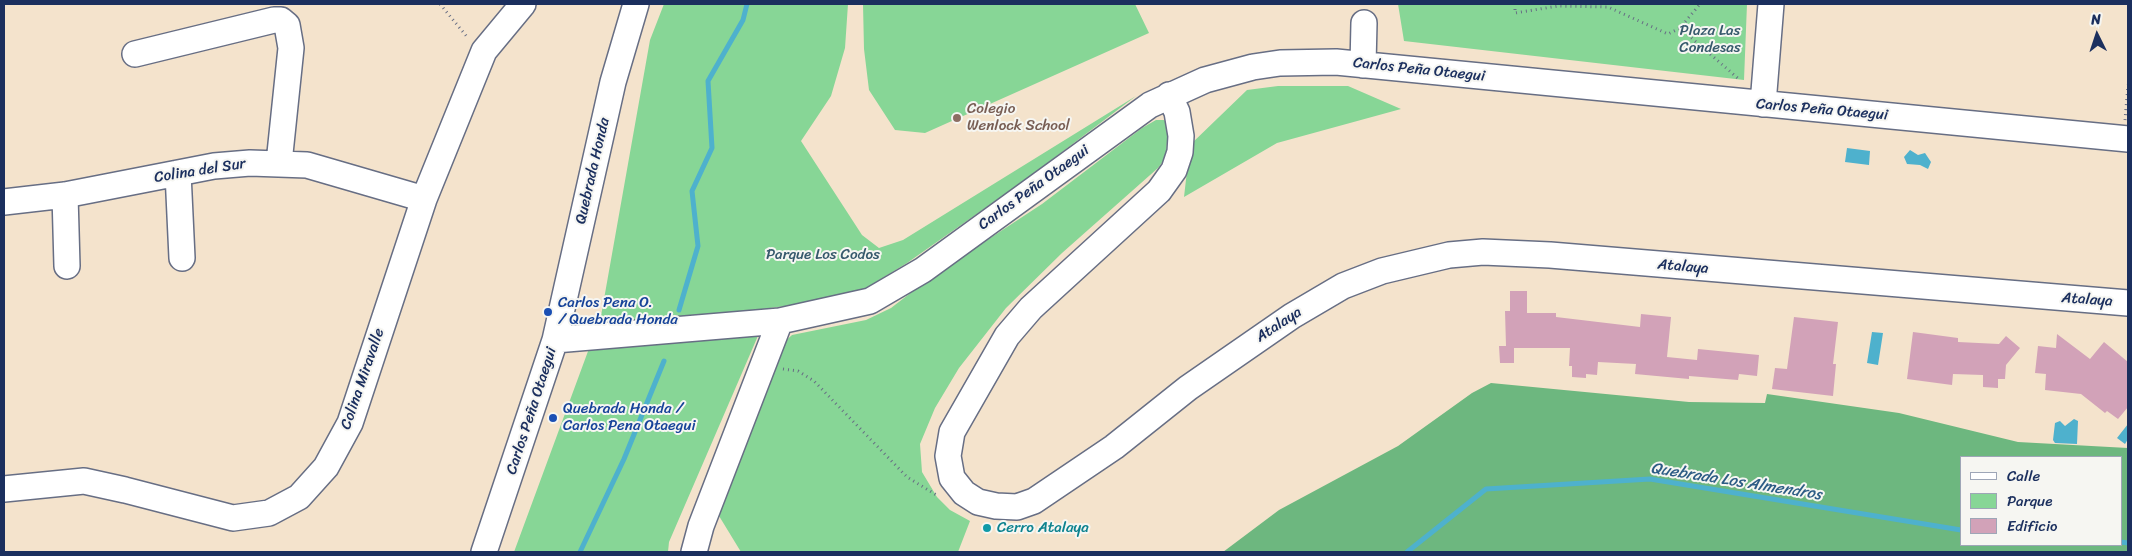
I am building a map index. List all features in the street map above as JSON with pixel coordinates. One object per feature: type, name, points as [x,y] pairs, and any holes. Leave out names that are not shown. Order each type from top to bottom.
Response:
[{"type":"street","name":"Colina Miravalle","points":[[4,489],[84,481],[233,518],[269,513],[299,497],[326,467],[350,423],[424,200],[482,55],[523,4]]},
{"type":"street","name":"Quebrada Honda","points":[[555,340],[612,82],[636,4]]},
{"type":"street","points":[[1763,104],[1771,4]]},
{"type":"street","points":[[135,54],[274,20],[281,20],[287,25],[291,48],[279,163]]},
{"type":"street","points":[[1363,65],[1364,23]]},
{"type":"street","name":"Carlos Peña Otaegui","points":[[484,552],[555,340],[780,321],[870,301],[923,270],[1126,121],[1169,95],[1226,73],[1262,66],[1308,61],[1363,65],[2126,139]]},
{"type":"street","name":"Atalaya","points":[[1169,95],[1177,112],[1181,136],[1180,152],[1174,170],[1159,191],[1031,308],[1007,336],[952,432],[948,456],[952,478],[964,493],[978,502],[996,506],[1017,507],[1034,501],[1114,447],[1188,388],[1292,316],[1343,286],[1374,274],[1449,255],[1483,252],[1550,255],[2128,303]]},
{"type":"street","name":"Colina del Sur","points":[[4,202],[65,195],[214,166],[279,163],[308,165],[424,200]]},
{"type":"street","points":[[178,173],[182,258]]},
{"type":"street","points":[[65,195],[67,266]]},
{"type":"street","points":[[694,552],[701,526],[780,321]]},
{"type":"path","points":[[440,4],[482,55]]},
{"type":"path","points":[[1515,4],[1516,13],[1558,6],[1608,5],[1668,34],[1680,28],[1700,4]]},
{"type":"path","points":[[1680,28],[1730,70],[1763,104]]},
{"type":"path","points":[[2126,139],[2128,85]]},
{"type":"path","points":[[763,365],[798,371],[814,381],[907,477],[946,498]]},
{"type":"green space","name":"Parque Los Codos","points":[[664,4],[848,4],[845,48],[831,96],[801,141],[862,235],[879,248],[903,240],[1136,96],[1025,180],[907,263],[858,293],[816,302],[770,308],[669,542],[668,552],[514,552],[601,316],[650,40]]},
{"type":"green space","points":[[863,4],[1135,4],[1149,33],[925,133],[895,130],[869,90],[864,49]]},
{"type":"green space","name":"Plaza Las Condesas","points":[[1398,4],[1747,4],[1744,80],[1404,41]]},
{"type":"green space","points":[[1278,86],[1348,86],[1401,109],[1277,143],[1184,197],[1190,145],[1247,90]]},
{"type":"green space","points":[[1156,120],[1164,120],[1168,125],[1166,157],[1158,168],[1062,253],[1006,308],[959,368],[935,408],[920,444],[922,472],[937,497],[950,510],[970,521],[958,552],[741,552],[716,511],[781,345],[792,335],[866,320],[891,308],[934,275],[1042,204],[1142,128]]},
{"type":"green space","points":[[1491,383],[1689,402],[1765,403],[1767,394],[1899,413],[2018,442],[2128,448],[2128,552],[1223,552],[1279,510],[1398,446],[1472,393]]},
{"type":"water","points":[[1847,148],[1870,151],[1869,165],[1845,162]]},
{"type":"water","points":[[1910,150],[1918,155],[1925,153],[1931,162],[1928,169],[1920,165],[1907,164],[1904,157]]},
{"type":"water","points":[[1872,332],[1883,333],[1878,365],[1867,363]]},
{"type":"water","points":[[2074,419],[2078,421],[2077,444],[2055,443],[2053,440],[2055,423],[2060,421],[2065,426]]},
{"type":"water","points":[[2128,424],[2128,439],[2125,444],[2117,438]]},
{"type":"building","points":[[1510,291],[1527,291],[1527,313],[1556,313],[1556,317],[1640,327],[1641,314],[1671,317],[1667,357],[1697,360],[1698,349],[1759,355],[1757,376],[1739,374],[1738,380],[1689,376],[1689,379],[1635,374],[1636,364],[1598,362],[1597,375],[1586,374],[1586,378],[1572,377],[1572,366],[1569,366],[1570,348],[1514,348],[1514,363],[1500,363],[1499,346],[1506,346],[1505,311],[1510,311]]},
{"type":"building","points":[[1794,317],[1838,322],[1833,364],[1836,364],[1833,396],[1772,389],[1775,368],[1787,369]]},
{"type":"building","points":[[1913,332],[1958,338],[1958,342],[1999,344],[2006,336],[2020,348],[2006,365],[2005,379],[1998,379],[1998,388],[1983,387],[1983,375],[1953,374],[1952,385],[1907,379]]},
{"type":"building","points":[[2057,334],[2090,359],[2104,342],[2128,362],[2128,407],[2118,419],[2107,411],[2105,413],[2081,394],[2045,390],[2046,374],[2035,373],[2038,346],[2056,348]]},
{"type":"waterway","points":[[679,310],[698,246],[692,191],[712,148],[708,81],[743,20],[747,4]]},
{"type":"waterway","points":[[580,552],[624,459],[664,361]]},
{"type":"waterway","name":"Quebrada Los Almendros","points":[[1407,552],[1486,489],[1650,479],[1960,530]]},
{"type":"waterway","name":"Quebrada Los Almendros","points":[[2122,542],[2128,543]]},
{"type":"place","name":"Colegio Wenlock School","points":[[957,118]]},
{"type":"place","name":"Carlos Pena O. / Quebrada Honda","points":[[548,312]]},
{"type":"place","name":"Quebrada Honda / Carlos Pena Otaegui","points":[[553,418]]},
{"type":"place","name":"Cerro Atalaya","points":[[987,528]]}]
